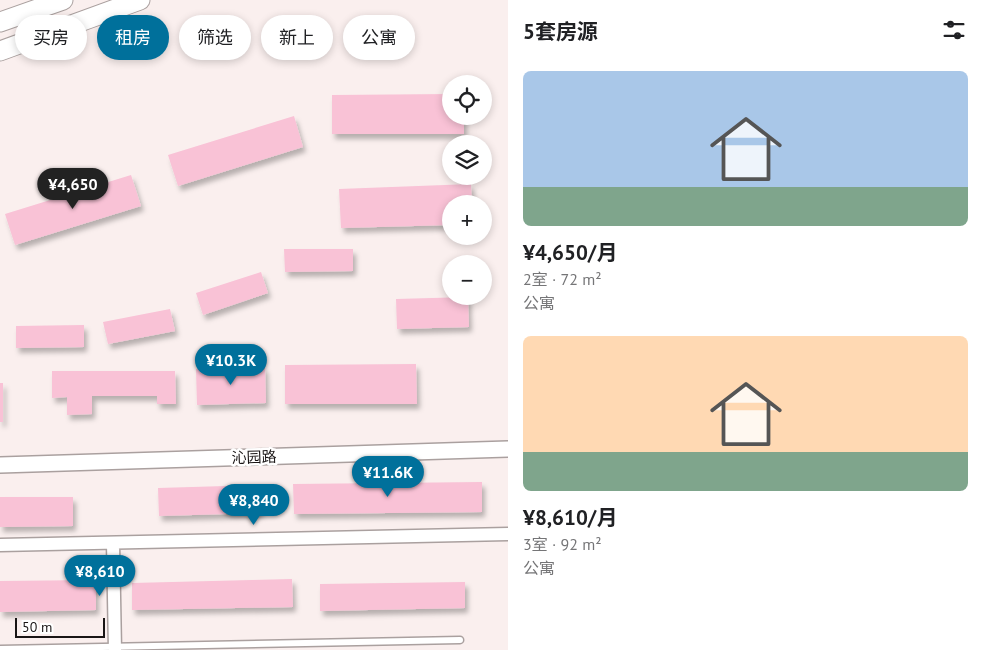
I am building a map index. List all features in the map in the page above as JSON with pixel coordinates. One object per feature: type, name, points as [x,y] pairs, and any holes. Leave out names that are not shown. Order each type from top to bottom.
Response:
[{"type":"main road","points":[[0,22],[63,0]]},
{"type":"main road","points":[[0,51],[140,0]]},
{"type":"street","name":"沁园路","points":[[0,465],[508,449]]},
{"type":"street","points":[[0,545],[508,534]]},
{"type":"street","points":[[113,543],[115,648]]},
{"type":"lane","points":[[0,649],[460,640]]},
{"type":"building","points":[[442,94],[442,125],[464,125],[464,134],[332,134],[332,95]]},
{"type":"building","points":[[294,116],[303,147],[178,186],[168,155]]},
{"type":"building","points":[[131,175],[141,206],[15,245],[5,214]]},
{"type":"building","points":[[471,185],[472,195],[442,195],[442,225],[341,228],[339,189]]},
{"type":"building","points":[[284,249],[353,249],[353,271],[285,272]]},
{"type":"building","points":[[261,272],[268,293],[203,315],[196,293]]},
{"type":"building","points":[[442,298],[442,305],[468,305],[469,327],[397,329],[396,299]]},
{"type":"building","points":[[170,309],[175,331],[108,344],[103,322]]},
{"type":"building","points":[[84,325],[84,347],[16,348],[16,326]]},
{"type":"building","points":[[416,364],[417,404],[285,404],[285,365]]},
{"type":"building","points":[[265,367],[266,403],[197,405],[196,369]]},
{"type":"building","points":[[52,371],[175,371],[176,404],[157,404],[157,396],[92,396],[92,414],[67,415],[67,397],[52,398]]},
{"type":"building","points":[[0,383],[3,383],[3,422],[0,422]]},
{"type":"building","points":[[482,482],[482,512],[294,514],[293,484]]},
{"type":"building","points":[[260,485],[261,513],[159,516],[158,488]]},
{"type":"building","points":[[0,497],[73,497],[73,526],[0,527]]},
{"type":"building","points":[[292,579],[293,607],[132,610],[132,583]]},
{"type":"building","points":[[96,580],[96,610],[0,612],[0,581]]},
{"type":"building","points":[[465,582],[465,608],[320,611],[320,584]]}]
